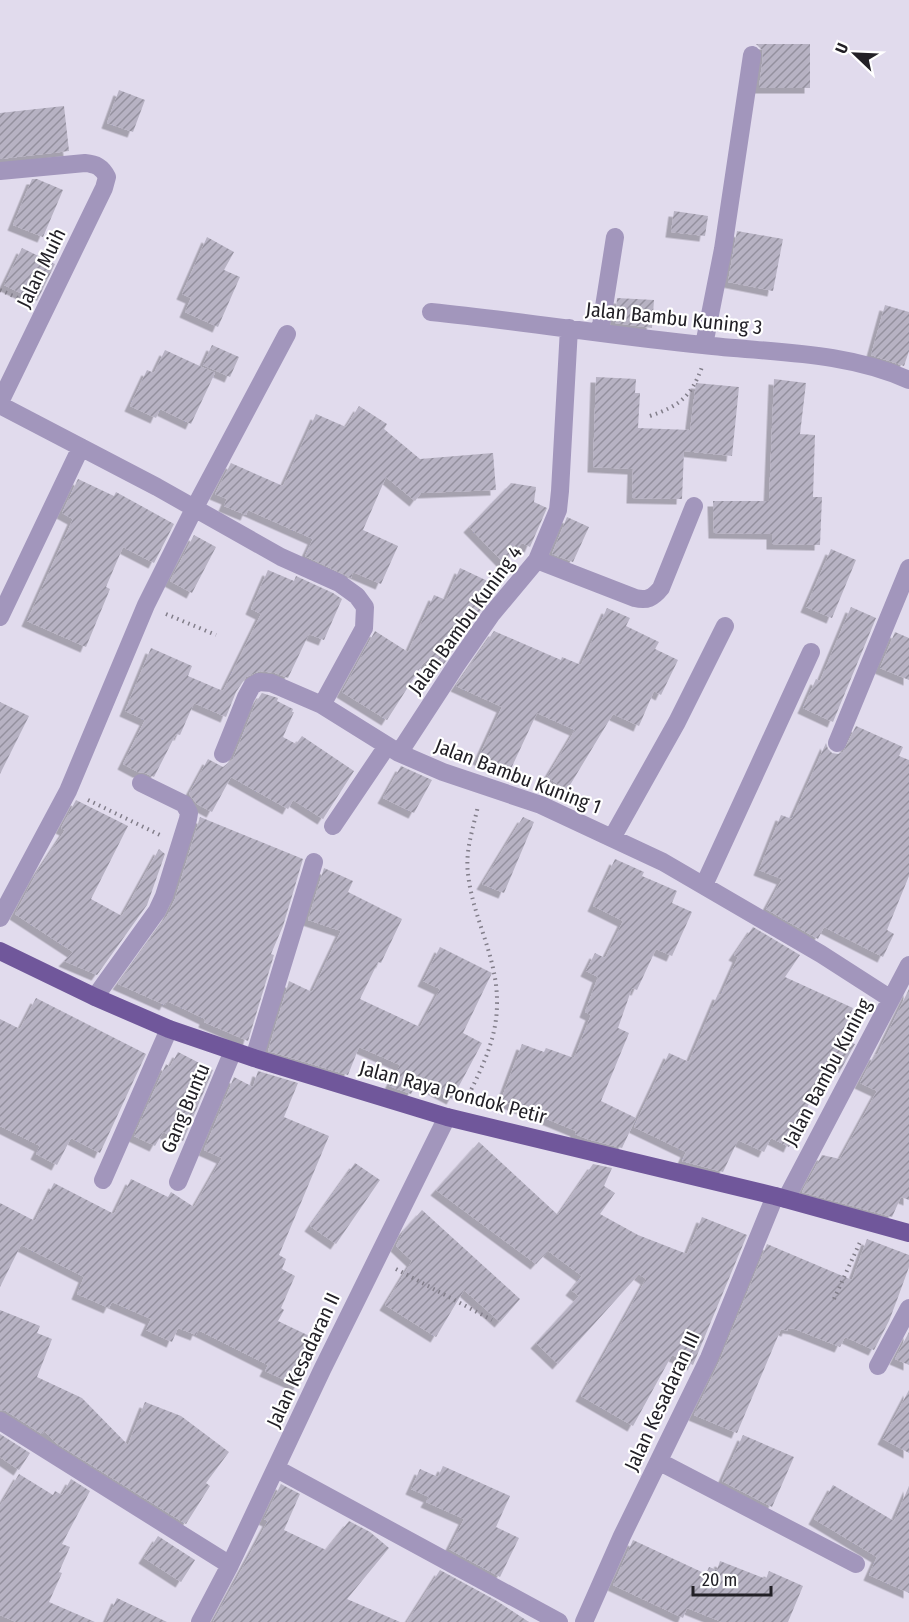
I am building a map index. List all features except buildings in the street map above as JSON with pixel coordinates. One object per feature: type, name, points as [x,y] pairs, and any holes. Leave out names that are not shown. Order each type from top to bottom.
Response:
[{"type":"main road","name":"Jalan Raya Pondok Petir","points":[[0,951],[95,997],[169,1029],[254,1058],[451,1118],[781,1198],[909,1233]]},
{"type":"street","points":[[704,345],[723,249],[752,55]]},
{"type":"street","name":"Jalan Muih","points":[[0,171],[85,163],[94,164],[103,169],[107,177],[104,188],[0,404]]},
{"type":"street","points":[[600,333],[615,237]]},
{"type":"street","name":"Jalan Bambu Kuning 3","points":[[431,312],[855,361],[889,371],[909,380]]},
{"type":"street","name":"Jalan Bambu Kuning 4","points":[[333,826],[393,750],[491,615],[537,560],[558,510],[569,328]]},
{"type":"street","points":[[0,918],[68,791],[146,605],[194,508],[287,334]]},
{"type":"street","points":[[0,404],[281,557],[339,583],[357,596],[364,607],[366,616],[364,628],[322,705]]},
{"type":"street","points":[[0,617],[81,447]]},
{"type":"street","points":[[537,560],[635,598],[644,600],[654,597],[661,588],[694,506]]},
{"type":"street","points":[[837,743],[909,568]]},
{"type":"street","points":[[612,838],[725,627]]},
{"type":"street","points":[[704,885],[811,652]]},
{"type":"street","name":"Jalan Bambu Kuning 1","points":[[223,754],[249,691],[259,682],[271,683],[322,705],[393,750],[443,772],[541,805],[663,862],[821,954],[891,999]]},
{"type":"street","points":[[95,997],[157,911],[164,896],[188,819],[188,809],[184,804],[141,783]]},
{"type":"street","points":[[254,1058],[314,861]]},
{"type":"street","name":"Jalan Bambu Kuning","points":[[781,1198],[909,965]]},
{"type":"street","points":[[103,1180],[169,1029]]},
{"type":"street","name":"Gang Buntu","points":[[178,1182],[233,1051]]},
{"type":"street","name":"Jalan Kesadaran II","points":[[200,1622],[277,1469],[377,1258],[451,1118]]},
{"type":"street","name":"Jalan Kesadaran III","points":[[584,1622],[622,1536],[709,1358],[781,1198]]},
{"type":"street","points":[[878,1366],[909,1308]]},
{"type":"street","points":[[0,1421],[230,1565]]},
{"type":"street","points":[[660,1462],[856,1564]]},
{"type":"street","points":[[277,1469],[559,1622]]},
{"type":"path","points":[[650,416],[670,409],[684,400],[701,369],[704,345]]},
{"type":"path","points":[[146,605],[216,635]]},
{"type":"path","points":[[451,1118],[485,1062],[495,1026],[496,978],[467,873],[467,850],[483,785]]},
{"type":"path","points":[[68,791],[180,844]]},
{"type":"path","points":[[834,1299],[869,1223]]},
{"type":"path","points":[[377,1258],[492,1320]]}]
